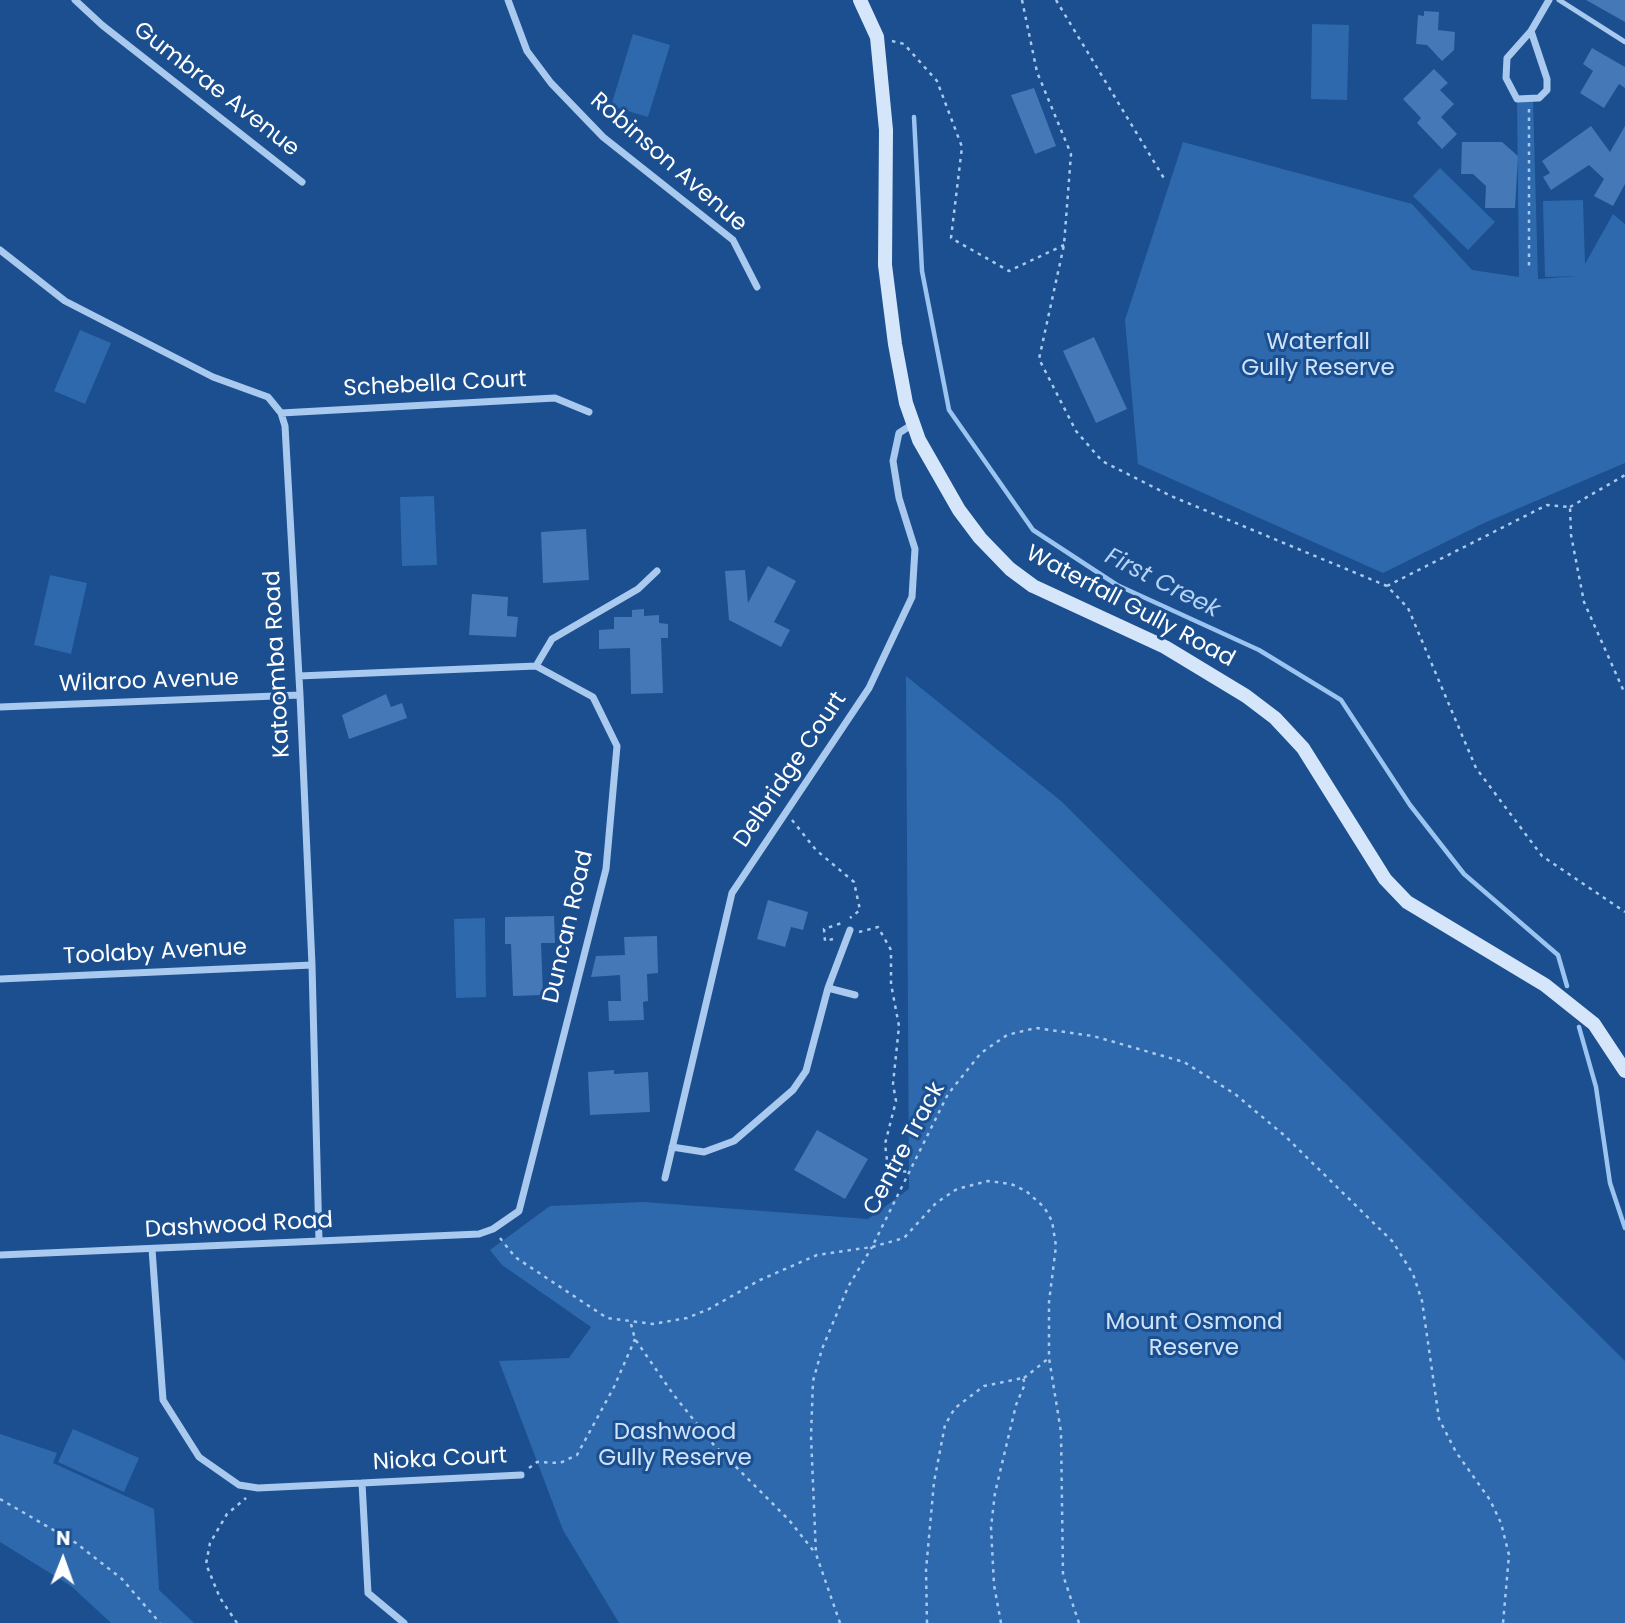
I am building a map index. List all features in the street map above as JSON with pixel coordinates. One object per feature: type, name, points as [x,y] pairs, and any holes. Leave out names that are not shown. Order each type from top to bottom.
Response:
[{"type":"street","name":"Gumbrae Avenue","points":[[75,0],[102,25],[302,182]]},
{"type":"street","name":"Robinson Avenue","points":[[508,0],[527,51],[551,83],[603,136],[733,240],[757,287]]},
{"type":"street","name":"Waterfall Gully Road","points":[[860,0],[877,37],[886,130],[885,265],[895,344],[913,425],[959,510],[980,538],[1010,569],[1033,586],[1165,647],[1246,696],[1275,718],[1303,748],[1385,878],[1407,902],[1545,985],[1594,1024],[1625,1071]]},
{"type":"street","points":[[1531,31],[1547,79],[1547,90],[1539,98],[1517,99],[1511,92],[1507,58],[1531,31],[1549,0]]},
{"type":"street","points":[[0,250],[65,301],[213,377],[268,397],[281,413]]},
{"type":"street","name":"Schebella Court","points":[[281,413],[555,398],[589,412]]},
{"type":"street","name":"Katoomba Road","points":[[281,413],[285,426],[300,695],[312,965],[319,1241]]},
{"type":"street","name":"Delbridge Court","points":[[665,1178],[732,893],[869,688],[912,597],[915,549],[899,498],[893,461],[899,433],[913,425]]},
{"type":"street","points":[[299,676],[536,666],[552,639],[638,589],[657,571]]},
{"type":"street","name":"Duncan Road","points":[[479,1234],[494,1229],[519,1211],[606,869],[617,746],[593,697],[536,666]]},
{"type":"street","name":"Wilaroo Avenue","points":[[0,708],[300,695]]},
{"type":"street","points":[[672,1147],[704,1152],[734,1142],[793,1090],[806,1071],[828,988],[850,932]]},
{"type":"street","name":"Toolaby Avenue","points":[[0,979],[312,965]]},
{"type":"street","points":[[828,988],[855,995]]},
{"type":"street","name":"Dashwood Road","points":[[0,1255],[479,1234]]},
{"type":"street","points":[[152,1250],[163,1400],[199,1457],[239,1485],[258,1488]]},
{"type":"street","name":"Nioka Court","points":[[258,1488],[521,1475]]},
{"type":"street","points":[[362,1483],[368,1593],[404,1623]]},
{"type":"lane","points":[[1559,0],[1625,42]]},
{"type":"path","points":[[1022,0],[1037,72],[1071,155],[1064,245],[1040,359],[1076,431],[1102,461],[1171,496],[1387,586],[1408,608],[1476,768],[1542,856],[1625,912]]},
{"type":"path","points":[[1056,0],[1165,180]]},
{"type":"path","points":[[877,37],[904,44],[937,81],[961,147],[951,238],[1009,271],[1064,245]]},
{"type":"path","points":[[1528,99],[1529,270]]},
{"type":"path","points":[[1387,586],[1547,505],[1570,507],[1625,475]]},
{"type":"path","points":[[1570,507],[1571,535],[1584,602],[1625,694]]},
{"type":"path","points":[[787,810],[816,850],[854,882],[860,910],[846,922],[824,929],[825,941],[850,932],[877,927],[891,950],[891,984],[899,1026],[893,1084],[896,1101],[885,1144],[887,1160],[894,1170],[909,1172]]},
{"type":"path","name":"Centre Track","points":[[872,1247],[948,1094],[981,1053],[1007,1035],[1036,1028],[1093,1036],[1184,1062],[1235,1094],[1285,1136],[1393,1242],[1413,1274],[1422,1301],[1439,1419],[1456,1452],[1490,1500],[1501,1523],[1509,1555],[1509,1588],[1503,1623]]},
{"type":"path","name":"Centre Track","points":[[872,1247],[904,1238],[936,1203],[957,1189],[988,1181],[1011,1184],[1026,1191],[1044,1207],[1052,1221],[1056,1246],[1049,1301],[1049,1358],[1061,1432],[1063,1574],[1079,1623]]},
{"type":"path","points":[[494,1229],[515,1257],[607,1318],[630,1323],[653,1324],[687,1318],[817,1255],[872,1247]]},
{"type":"path","points":[[840,1623],[816,1554],[811,1436],[813,1381],[822,1349],[848,1287],[872,1247]]},
{"type":"path","points":[[630,1323],[635,1339],[713,1444],[789,1520],[816,1554]]},
{"type":"path","points":[[521,1475],[537,1462],[560,1463],[577,1455],[614,1387],[635,1339]]},
{"type":"path","points":[[927,1623],[926,1570],[934,1482],[945,1425],[955,1408],[984,1386],[1023,1378],[1049,1358]]},
{"type":"path","points":[[1001,1623],[994,1586],[992,1527],[995,1493],[1016,1405],[1025,1384],[1023,1378]]},
{"type":"path","points":[[237,1623],[220,1598],[206,1564],[209,1543],[227,1514],[258,1488]]},
{"type":"path","points":[[0,1499],[76,1543],[122,1579],[160,1623]]},
{"type":"green space","points":[[1312,24],[1349,25],[1347,100],[1311,99]]},
{"type":"green space","points":[[633,34],[670,45],[648,117],[611,106]]},
{"type":"green space","name":"Waterfall Gully Reserve","points":[[1517,99],[1533,99],[1538,279],[1579,276],[1545,277],[1543,201],[1583,200],[1585,264],[1613,214],[1625,224],[1625,463],[1484,523],[1383,573],[1138,464],[1125,320],[1183,142],[1412,204],[1472,270],[1519,277]]},
{"type":"green space","points":[[1440,168],[1495,222],[1468,250],[1413,196]]},
{"type":"green space","points":[[80,330],[111,343],[85,404],[54,391]]},
{"type":"green space","points":[[434,496],[437,565],[402,566],[400,497]]},
{"type":"green space","points":[[50,575],[87,583],[71,654],[34,645]]},
{"type":"green space","name":"Mount Osmond Reserve","points":[[906,676],[1061,801],[1625,1361],[1625,1623],[619,1623],[563,1530],[499,1361],[569,1358],[591,1327],[502,1265],[490,1250],[550,1206],[644,1202],[868,1219],[909,1189]]},
{"type":"green space","points":[[485,918],[486,997],[456,998],[454,919]]},
{"type":"green space","points":[[73,1429],[139,1458],[124,1492],[58,1462]]},
{"type":"green space","points":[[0,1434],[57,1453],[53,1463],[154,1509],[159,1590],[194,1623],[111,1623],[71,1586],[0,1542]]},
{"type":"building","points":[[1586,0],[1625,0],[1625,22]]},
{"type":"building","points":[[1424,11],[1439,12],[1438,30],[1455,32],[1454,50],[1442,61],[1427,45],[1416,44],[1418,15],[1424,16]]},
{"type":"building","points":[[1592,48],[1625,67],[1625,88],[1619,84],[1604,108],[1580,93],[1593,71],[1583,64]]},
{"type":"building","points":[[1434,69],[1448,83],[1440,90],[1454,104],[1441,117],[1457,134],[1442,149],[1417,123],[1421,118],[1403,99]]},
{"type":"building","points":[[1034,88],[1056,146],[1035,154],[1011,95]]},
{"type":"building","points":[[1591,126],[1610,152],[1625,126],[1625,184],[1613,206],[1594,196],[1604,179],[1589,165],[1551,190],[1543,177],[1550,173],[1542,161]]},
{"type":"building","points":[[1462,142],[1502,142],[1518,156],[1515,208],[1485,208],[1486,186],[1473,174],[1461,174]]},
{"type":"building","points":[[1094,337],[1127,409],[1096,423],[1063,351]]},
{"type":"building","points":[[586,529],[589,580],[543,583],[541,532]]},
{"type":"building","points":[[768,566],[796,581],[774,622],[790,630],[781,647],[729,620],[725,571],[745,570],[748,603]]},
{"type":"building","points":[[472,594],[508,597],[507,616],[518,617],[516,637],[469,635]]},
{"type":"building","points":[[644,609],[644,616],[659,615],[659,623],[668,624],[668,638],[661,638],[663,693],[631,694],[630,648],[599,649],[599,630],[614,629],[614,617],[632,617],[632,610]]},
{"type":"building","points":[[386,694],[391,707],[402,703],[407,718],[349,739],[342,715]]},
{"type":"building","points":[[768,900],[808,912],[803,930],[791,927],[785,947],[757,939]]},
{"type":"building","points":[[554,916],[555,943],[541,943],[543,995],[513,996],[511,944],[505,944],[505,917]]},
{"type":"building","points":[[657,936],[658,973],[647,974],[648,1001],[643,1002],[644,1020],[609,1021],[608,1001],[621,1001],[620,975],[591,977],[596,956],[625,955],[624,937]]},
{"type":"building","points":[[614,1070],[614,1074],[648,1072],[650,1112],[590,1115],[588,1072]]},
{"type":"building","points":[[817,1130],[868,1159],[845,1199],[794,1170]]},
{"type":"waterway","name":"First Creek","points":[[914,117],[922,271],[949,410],[1033,530],[1117,585],[1259,650],[1341,700],[1410,805],[1464,874],[1558,955],[1567,986]]},
{"type":"waterway","name":"First Creek","points":[[1579,1027],[1596,1087],[1610,1183],[1625,1228]]},
{"type":"park label","name":"Dashwood Gully Reserve","points":[[675,1446]]}]
